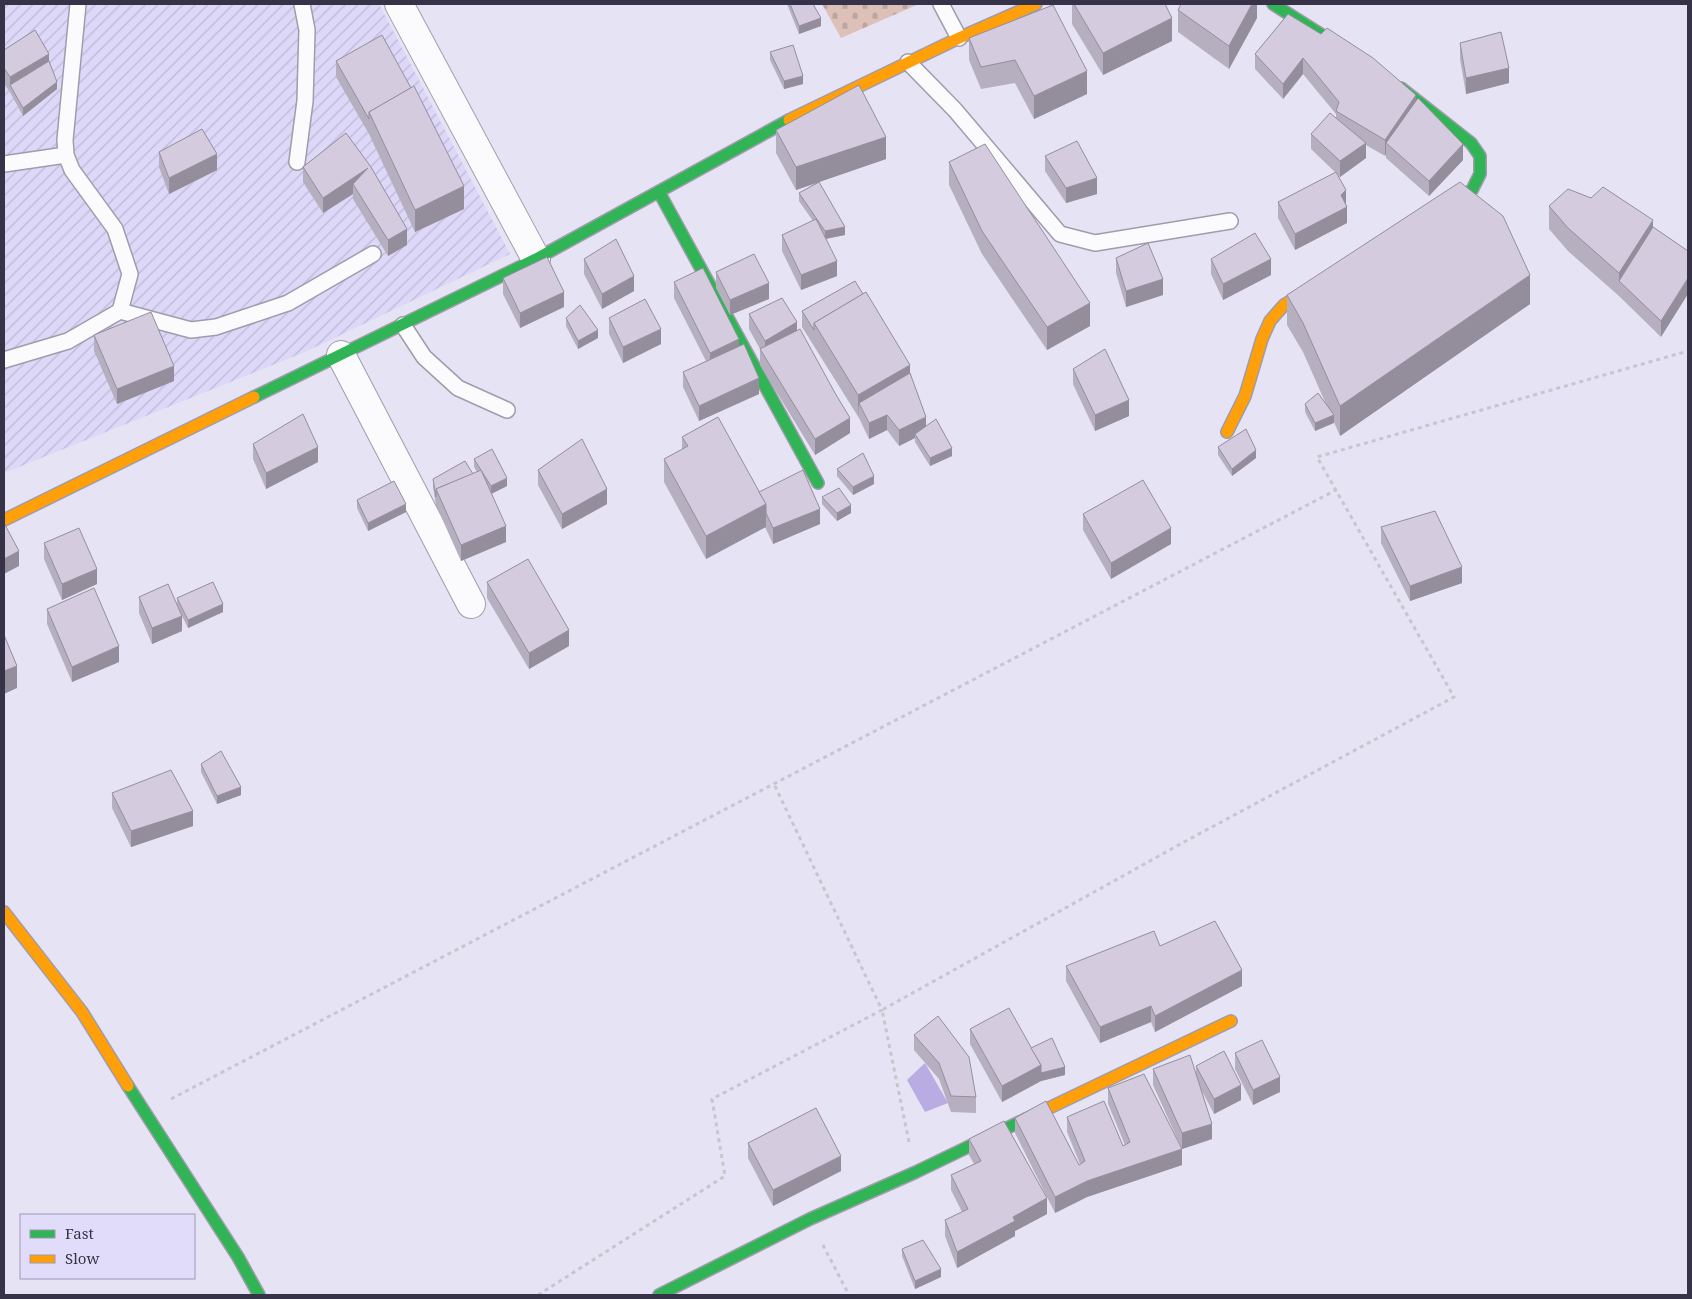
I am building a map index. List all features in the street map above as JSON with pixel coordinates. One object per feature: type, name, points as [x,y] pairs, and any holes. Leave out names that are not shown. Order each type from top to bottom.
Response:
[{"type":"street","points":[[399,4],[536,259]]},
{"type":"street","points":[[4,520],[536,259],[801,113],[959,38],[1036,4]]},
{"type":"street","points":[[1273,4],[1354,56]]},
{"type":"street","points":[[1395,83],[1471,143],[1480,156],[1480,174],[1472,190],[1431,215]]},
{"type":"street","points":[[658,192],[818,483]]},
{"type":"street","points":[[1227,432],[1245,396],[1262,339],[1270,320],[1284,306],[1325,280]]},
{"type":"street","points":[[341,355],[471,604]]},
{"type":"street","points":[[4,912],[82,1012],[238,1258],[259,1295]]},
{"type":"street","points":[[659,1295],[810,1219],[916,1172],[1231,1021]]},
{"type":"lane","points":[[4,360],[68,341],[120,311],[130,274],[115,229],[72,170],[66,155],[65,140],[78,4]]},
{"type":"lane","points":[[297,162],[306,92],[307,30],[302,4]]},
{"type":"lane","points":[[941,4],[959,38]]},
{"type":"lane","points":[[908,62],[955,110],[1060,234],[1095,243],[1230,221]]},
{"type":"lane","points":[[4,164],[66,155]]},
{"type":"lane","points":[[120,311],[191,330],[216,327],[288,303],[373,254]]},
{"type":"lane","points":[[403,325],[424,357],[458,388],[506,410]]},
{"type":"path","points":[[538,1295],[725,1176],[712,1099],[882,1010],[1184,842],[1454,697],[1317,457],[1688,351]]},
{"type":"path","points":[[145,1112],[1336,490]]},
{"type":"path","points":[[774,784],[882,1010],[916,1172]]},
{"type":"path","points":[[810,1219],[849,1295]]},
{"type":"shaded area","points":[[4,4],[379,4],[510,254],[305,352],[4,473]]},
{"type":"shaded area","points":[[925,1063],[948,1103],[925,1112],[907,1080]]},
{"type":"green space","points":[[822,4],[919,4],[841,38]]},
{"type":"building","points":[[790,4],[813,4],[821,18],[799,26]]},
{"type":"building","points":[[1074,4],[1165,4],[1172,18],[1103,53]]},
{"type":"building","points":[[1181,4],[1252,4],[1229,46],[1178,10]]},
{"type":"building","points":[[1053,5],[1087,71],[1034,96],[1015,60],[981,67],[969,38]]},
{"type":"building","points":[[1288,14],[1321,34],[1327,28],[1373,58],[1416,95],[1385,140],[1336,111],[1339,102],[1303,58],[1283,84],[1255,54]]},
{"type":"building","points":[[35,30],[49,54],[10,77],[4,68],[4,50]]},
{"type":"building","points":[[1501,32],[1509,68],[1466,78],[1460,43]]},
{"type":"building","points":[[382,35],[411,88],[369,112],[369,119],[336,61]]},
{"type":"building","points":[[793,45],[803,76],[784,81],[770,52]]},
{"type":"building","points":[[49,61],[57,82],[23,108],[10,85]]},
{"type":"building","points":[[859,85],[886,137],[796,167],[776,130]]},
{"type":"building","points":[[414,86],[464,186],[415,210],[369,112]]},
{"type":"building","points":[[1418,98],[1463,144],[1429,181],[1386,143]]},
{"type":"building","points":[[1330,113],[1366,143],[1340,161],[1311,134]]},
{"type":"building","points":[[202,129],[217,154],[169,178],[159,152]]},
{"type":"building","points":[[346,133],[371,167],[407,229],[388,240],[353,184],[368,168],[323,198],[303,167]]},
{"type":"building","points":[[1077,141],[1097,178],[1066,188],[1045,156]]},
{"type":"building","points":[[985,144],[1090,303],[1047,327],[982,231],[949,162]]},
{"type":"building","points":[[1336,172],[1346,190],[1341,195],[1347,207],[1295,234],[1278,202]]},
{"type":"building","points":[[819,182],[845,227],[825,231],[799,193]]},
{"type":"building","points":[[1460,182],[1503,216],[1530,275],[1340,406],[1303,323],[1287,295]]},
{"type":"building","points":[[1603,187],[1653,220],[1619,273],[1568,228],[1549,206],[1568,189],[1591,198]]},
{"type":"building","points":[[816,219],[837,261],[801,275],[782,235]]},
{"type":"building","points":[[1653,227],[1688,251],[1688,278],[1661,321],[1619,281]]},
{"type":"building","points":[[1255,233],[1271,259],[1223,284],[1211,259]]},
{"type":"building","points":[[616,239],[634,276],[602,294],[584,259]]},
{"type":"building","points":[[1148,243],[1163,279],[1126,291],[1116,258]]},
{"type":"building","points":[[754,254],[769,283],[730,300],[716,272]]},
{"type":"building","points":[[547,257],[564,292],[520,313],[503,278]]},
{"type":"building","points":[[703,268],[739,339],[710,353],[674,282]]},
{"type":"building","points":[[855,281],[863,294],[814,323],[814,330],[802,311]]},
{"type":"building","points":[[866,292],[910,365],[858,395],[814,323]]},
{"type":"building","points":[[782,298],[797,322],[765,341],[749,314]]},
{"type":"building","points":[[645,299],[661,329],[623,347],[609,318]]},
{"type":"building","points":[[580,305],[598,330],[578,341],[566,318]]},
{"type":"building","points":[[151,312],[174,366],[117,389],[94,335]]},
{"type":"building","points":[[800,329],[850,418],[815,439],[760,349]]},
{"type":"building","points":[[744,344],[759,378],[699,406],[683,372]]},
{"type":"building","points":[[1105,349],[1129,400],[1095,415],[1073,369]]},
{"type":"building","points":[[910,373],[926,417],[899,430],[887,415],[869,423],[859,403]]},
{"type":"building","points":[[1318,393],[1334,415],[1315,423],[1305,404]]},
{"type":"building","points":[[303,414],[318,447],[266,473],[253,444]]},
{"type":"building","points":[[718,417],[766,504],[706,536],[664,459],[688,446],[682,437]]},
{"type":"building","points":[[936,419],[952,448],[930,458],[915,434]]},
{"type":"building","points":[[1246,429],[1256,450],[1232,469],[1218,447]]},
{"type":"building","points":[[582,439],[607,489],[562,514],[538,470]]},
{"type":"building","points":[[492,449],[507,478],[491,486],[474,459]]},
{"type":"building","points":[[863,453],[874,476],[853,487],[837,469]]},
{"type":"building","points":[[465,461],[473,474],[436,489],[436,497],[433,479]]},
{"type":"building","points":[[481,470],[506,526],[461,545],[436,489]]},
{"type":"building","points":[[803,470],[820,509],[773,528],[766,513],[766,504],[759,492]]},
{"type":"building","points":[[1143,480],[1171,528],[1111,563],[1083,514]]},
{"type":"building","points":[[394,481],[406,504],[368,523],[357,500]]},
{"type":"building","points":[[839,488],[851,505],[837,513],[822,497]]},
{"type":"building","points":[[1435,511],[1462,567],[1410,586],[1381,527]]},
{"type":"building","points":[[4,523],[19,551],[4,559]]},
{"type":"building","points":[[79,528],[97,569],[62,584],[44,543]]},
{"type":"building","points":[[528,559],[569,630],[529,653],[487,582]]},
{"type":"building","points":[[213,582],[223,604],[188,620],[177,598]]},
{"type":"building","points":[[168,584],[182,616],[152,628],[139,597]]},
{"type":"building","points":[[94,588],[119,646],[72,667],[47,609]]},
{"type":"building","points":[[4,635],[17,666],[4,671]]},
{"type":"building","points":[[221,751],[241,787],[217,796],[201,764]]},
{"type":"building","points":[[171,770],[193,811],[131,831],[112,793]]},
{"type":"building","points":[[1215,921],[1242,970],[1155,1016],[1151,1006],[1100,1027],[1066,966],[1154,931],[1160,946]]},
{"type":"building","points":[[1009,1008],[1041,1065],[1002,1086],[970,1029]]},
{"type":"building","points":[[938,1016],[969,1057],[976,1097],[951,1096],[939,1063],[914,1035]]},
{"type":"building","points":[[1052,1038],[1065,1067],[1041,1073],[1041,1065],[1031,1048]]},
{"type":"building","points":[[1262,1040],[1280,1077],[1253,1090],[1235,1053]]},
{"type":"building","points":[[1224,1051],[1241,1085],[1214,1099],[1196,1066]]},
{"type":"building","points":[[1190,1055],[1212,1124],[1182,1133],[1153,1069]]},
{"type":"building","points":[[1144,1074],[1182,1149],[1087,1181],[1055,1197],[1015,1118],[1046,1101],[1079,1165],[1085,1161],[1067,1117],[1104,1101],[1123,1146],[1130,1142],[1108,1088]]},
{"type":"building","points":[[816,1108],[841,1156],[773,1190],[748,1143]]},
{"type":"building","points":[[1004,1121],[1047,1198],[1013,1217],[1015,1221],[957,1252],[945,1220],[968,1209],[951,1175],[981,1161],[969,1139]]},
{"type":"building","points":[[923,1240],[941,1269],[915,1281],[902,1249]]},
{"type":"traffic: fast","points":[[1273,4],[1347,51]]},
{"type":"traffic: fast","points":[[1401,88],[1471,143],[1480,156],[1480,174],[1472,190],[1439,210]]},
{"type":"traffic: fast","points":[[254,397],[536,259],[789,120]]},
{"type":"traffic: fast","points":[[659,192],[818,483]]},
{"type":"traffic: fast","points":[[128,1086],[238,1257],[259,1295]]},
{"type":"traffic: fast","points":[[659,1295],[810,1219],[916,1172],[1026,1119]]},
{"type":"traffic: slow","points":[[789,120],[959,38],[1036,4]]},
{"type":"traffic: slow","points":[[1227,432],[1245,396],[1262,339],[1270,321],[1284,305],[1319,284]]},
{"type":"traffic: slow","points":[[4,520],[254,397]]},
{"type":"traffic: slow","points":[[4,912],[82,1012],[128,1086]]},
{"type":"traffic: slow","points":[[1026,1119],[1231,1021]]}]
